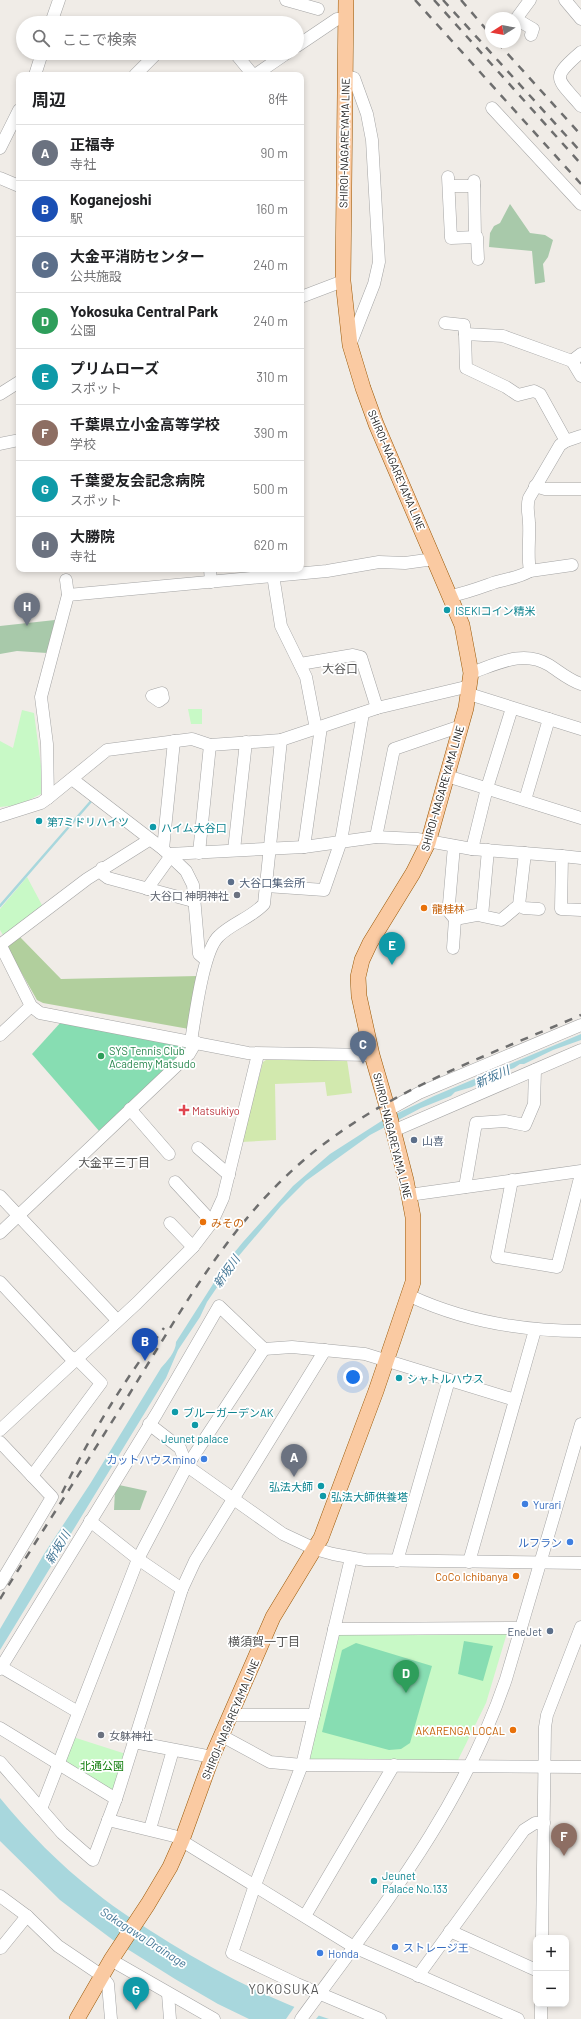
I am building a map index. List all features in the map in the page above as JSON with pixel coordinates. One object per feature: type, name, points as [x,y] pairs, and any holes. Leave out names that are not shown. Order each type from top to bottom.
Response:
[{"type":"main road","name":"SHIROI-NAGAREYAMA LINE","points":[[112,1958],[148,1904],[170,1867],[182,1840],[212,1757],[272,1616],[315,1549],[329,1518],[410,1296],[413,1282],[413,1217],[389,1111],[372,1055],[359,996],[358,977],[362,960],[370,943],[413,873],[428,842],[461,726],[470,684],[466,640],[450,596],[376,424],[350,345],[343,282],[346,0]]},
{"type":"main road","points":[[77,2019],[112,1958]]},
{"type":"street","points":[[53,16],[59,0]]},
{"type":"street","points":[[286,0],[318,9]]},
{"type":"street","points":[[530,0],[516,19],[533,29],[531,35]]},
{"type":"street","points":[[570,2],[581,19]]},
{"type":"street","points":[[304,41],[337,19],[346,19]]},
{"type":"street","points":[[581,52],[562,69],[559,74],[562,84],[581,106]]},
{"type":"street","points":[[36,72],[40,60]]},
{"type":"street","points":[[138,72],[150,60]]},
{"type":"street","points":[[240,60],[251,72]]},
{"type":"street","points":[[258,72],[276,60]]},
{"type":"street","points":[[345,76],[354,78],[367,114],[374,161],[379,262],[374,284],[350,345]]},
{"type":"street","points":[[492,108],[581,204]]},
{"type":"street","points":[[0,148],[16,116]]},
{"type":"street","points":[[0,178],[16,185]]},
{"type":"street","points":[[475,237],[450,238],[449,182],[474,183],[475,237],[477,237],[478,259]]},
{"type":"street","points":[[304,296],[343,282]]},
{"type":"street","points":[[446,324],[464,325],[466,368],[506,387],[518,395],[534,391],[540,394],[566,441]]},
{"type":"street","points":[[465,334],[503,336],[576,358],[581,376]]},
{"type":"street","points":[[0,394],[16,384]]},
{"type":"street","points":[[530,571],[528,562],[529,523],[527,505],[536,486],[560,446],[566,441],[581,436]]},
{"type":"street","points":[[0,444],[16,441]]},
{"type":"street","points":[[536,486],[545,489],[581,489]]},
{"type":"street","points":[[68,594],[327,571],[379,562],[405,563],[434,559]]},
{"type":"street","points":[[450,596],[469,592],[493,583],[525,574],[530,571],[572,565]]},
{"type":"street","points":[[210,572],[211,582]]},
{"type":"street","points":[[273,575],[281,626],[306,677],[319,728],[304,847]]},
{"type":"street","points":[[48,798],[47,744],[42,697],[68,594],[66,580]]},
{"type":"street","points":[[300,664],[353,655],[360,657],[377,708]]},
{"type":"street","points":[[0,816],[12,814],[48,798],[107,750],[192,739],[210,745],[281,740],[377,708],[470,684],[500,661],[524,657],[540,661],[572,681],[581,684]]},
{"type":"street","points":[[470,684],[512,708],[581,729]]},
{"type":"street","points":[[472,849],[487,788],[512,708]]},
{"type":"street","points":[[266,886],[324,890],[341,841],[362,713]]},
{"type":"street","points":[[525,800],[549,719]]},
{"type":"street","points":[[376,837],[394,749],[461,726]]},
{"type":"street","points":[[0,1233],[189,1054],[193,1042],[206,960],[212,943],[219,935],[256,912],[264,904],[281,740]]},
{"type":"street","points":[[147,888],[167,853],[174,741]]},
{"type":"street","points":[[234,850],[246,742]]},
{"type":"street","points":[[199,852],[210,745]]},
{"type":"street","points":[[447,776],[581,818]]},
{"type":"street","points":[[72,778],[167,853],[189,875],[193,885],[198,954],[206,960]]},
{"type":"street","points":[[167,853],[304,847],[376,837],[417,839],[472,849],[581,858]]},
{"type":"street","points":[[149,840],[102,868],[0,945],[31,1006],[40,1013],[258,1054],[372,1055]]},
{"type":"street","points":[[453,948],[455,919],[450,913],[449,904],[454,846]]},
{"type":"street","points":[[482,914],[488,850]]},
{"type":"street","points":[[455,919],[482,914],[482,916],[501,920],[519,905],[525,853]]},
{"type":"street","points":[[562,856],[561,909],[581,910]]},
{"type":"street","points":[[102,868],[104,875],[108,878],[193,901]]},
{"type":"street","points":[[519,905],[524,908],[539,909]]},
{"type":"street","points":[[0,1035],[31,1006]]},
{"type":"street","points":[[389,1111],[419,1093],[581,1025]]},
{"type":"street","points":[[393,1129],[581,1050]]},
{"type":"street","points":[[0,1430],[137,1303],[193,1247],[212,1222],[223,1198],[258,1054]]},
{"type":"street","points":[[465,1188],[476,1123],[505,1121],[525,1125],[534,1104],[535,1070]]},
{"type":"street","points":[[130,1109],[169,1154]]},
{"type":"street","points":[[198,1148],[229,1176]]},
{"type":"street","points":[[409,1195],[512,1180],[581,1172],[557,1267],[497,1257],[512,1180]]},
{"type":"street","points":[[175,1182],[212,1222]]},
{"type":"street","points":[[0,1196],[117,1320]]},
{"type":"street","points":[[170,1223],[193,1247]]},
{"type":"street","points":[[0,1282],[70,1356],[76,1359],[101,1383],[32,1476]]},
{"type":"street","points":[[410,1296],[453,1313],[502,1325],[535,1330],[581,1331]]},
{"type":"street","points":[[78,1712],[1,1668],[219,1306],[264,1349],[292,1347],[365,1354],[514,1400]]},
{"type":"street","points":[[469,1562],[535,1330]]},
{"type":"street","points":[[41,1809],[57,1764],[138,1559],[187,1466],[264,1349]]},
{"type":"street","points":[[0,1762],[62,1833],[93,1860],[116,1799],[182,1589],[195,1561],[325,1350]]},
{"type":"street","points":[[396,1561],[449,1380]]},
{"type":"street","points":[[149,1424],[180,1448],[187,1466],[284,1534],[315,1549],[351,1558],[396,1561],[581,1563]]},
{"type":"street","points":[[301,2019],[426,1845],[470,1766],[494,1715],[581,1424]]},
{"type":"street","points":[[0,1442],[52,1497],[0,1584]]},
{"type":"street","points":[[90,1521],[138,1559],[182,1589]]},
{"type":"street","points":[[351,1558],[302,1765],[255,1885],[232,1953],[318,1995],[380,2019]]},
{"type":"street","points":[[542,1935],[545,1727],[547,1715],[581,1627]]},
{"type":"street","points":[[334,1629],[521,1628]]},
{"type":"street","points":[[230,1715],[314,1715]]},
{"type":"street","points":[[0,1728],[116,1799]]},
{"type":"street","points":[[222,1736],[270,1762],[302,1765],[581,1767]]},
{"type":"street","points":[[134,1742],[212,1757]]},
{"type":"street","points":[[150,1829],[173,1750]]},
{"type":"street","points":[[305,1916],[394,1765]]},
{"type":"street","points":[[108,1820],[174,1836],[354,1947],[518,2019]]},
{"type":"street","points":[[418,1976],[524,1830],[536,1823],[544,1823]]},
{"type":"street","points":[[0,1896],[27,1916],[58,1946],[101,1976],[108,1984],[111,2019]]},
{"type":"street","points":[[0,1948],[27,1916]]},
{"type":"street","points":[[450,1931],[533,1969]]},
{"type":"street","points":[[112,1958],[168,1994],[213,2019]]},
{"type":"street","points":[[168,1994],[170,2019]]},
{"type":"street","points":[[541,2019],[542,2007]]},
{"type":"green space","points":[[510,204],[530,233],[545,235],[553,240],[548,257],[543,264],[545,282],[535,284],[532,251],[489,247],[490,233],[494,226],[500,223]]},
{"type":"green space","points":[[55,620],[47,653],[17,651],[0,654],[0,626]]},
{"type":"green space","points":[[188,709],[202,709],[202,724],[191,724]]},
{"type":"green space","points":[[22,710],[34,713],[41,766],[41,794],[19,805],[0,807],[0,741],[13,748]]},
{"type":"green space","points":[[27,877],[43,907],[3,935],[0,930],[0,909]]},
{"type":"green space","points":[[20,937],[61,979],[198,976],[189,1029],[43,1003],[37,1000],[8,949],[10,944]]},
{"type":"green space","points":[[61,1022],[184,1046],[186,1051],[100,1132],[32,1054]]},
{"type":"green space","points":[[266,1060],[347,1060],[352,1093],[327,1096],[325,1082],[275,1084],[276,1140],[241,1142],[263,1062]]},
{"type":"green space","points":[[119,1485],[147,1491],[140,1510],[114,1510],[115,1490]]},
{"type":"green space","points":[[336,1632],[507,1633],[486,1703],[458,1760],[397,1761],[309,1759]]},
{"type":"green space","points":[[464,1641],[493,1646],[483,1681],[458,1674]]},
{"type":"green space","points":[[356,1643],[432,1666],[410,1743],[401,1749],[389,1750],[322,1732],[342,1650]]},
{"type":"green space","name":"北通公園","points":[[73,1737],[126,1754],[113,1790],[109,1790],[65,1763]]},
{"type":"water","name":"新坂川","points":[[581,1034],[581,1040],[553,1050],[524,1064],[520,1064],[472,1087],[455,1092],[451,1096],[421,1108],[370,1135],[306,1181],[281,1206],[237,1258],[207,1302],[200,1317],[178,1350],[166,1378],[0,1650],[0,1629],[44,1554],[90,1484],[161,1368],[173,1353],[176,1342],[229,1259],[293,1186],[330,1154],[383,1120],[434,1096]]},
{"type":"water","name":"Sakagawa Drainage","points":[[0,1798],[33,1836],[57,1859],[82,1882],[122,1912],[170,1943],[247,1986],[287,2004],[329,2019],[249,2019],[218,2004],[113,1940],[60,1900],[0,1841]]},
{"type":"pier","points":[[295,2006],[320,2014],[316,2019],[286,2019]]},
{"type":"waterway","points":[[0,906],[93,799]]},
{"type":"railway","points":[[415,0],[581,184]]},
{"type":"railway","points":[[434,0],[581,164]]},
{"type":"railway","points":[[443,0],[581,152]]},
{"type":"railway","points":[[461,0],[485,28]]},
{"type":"railway","points":[[502,48],[581,135]]},
{"type":"railway","points":[[0,1599],[197,1285],[246,1219],[274,1188],[305,1159],[367,1114],[426,1082],[581,1015]]},
{"type":"railway","points":[[62,1493],[109,1408],[135,1367],[164,1328]]},
{"type":"place","name":"ISEKIコイン精米","points":[[447,610]]},
{"type":"place","name":"大勝院","points":[[27,626]]},
{"type":"place","name":"第7ミドリハイツ","points":[[39,821]]},
{"type":"place","name":"ハイム大谷口","points":[[153,827]]},
{"type":"place","name":"大谷口集会所","points":[[231,882]]},
{"type":"place","name":"大谷口 神明神社","points":[[237,895]]},
{"type":"place","name":"龍桂林","points":[[424,908]]},
{"type":"place","name":"プリムローズ","points":[[392,965]]},
{"type":"place","name":"SYS Tennis Club Academy Matsudo","points":[[101,1056]]},
{"type":"place","name":"大金平消防センター","points":[[363,1064]]},
{"type":"place","name":"Matsukiyo","points":[[184,1110]]},
{"type":"place","name":"山喜","points":[[414,1140]]},
{"type":"place","name":"みその","points":[[203,1222]]},
{"type":"place","name":"Koganejoshi","points":[[145,1361]]},
{"type":"place","name":"シャトルハウス","points":[[399,1378]]},
{"type":"place","name":"ブルーガーデンAK","points":[[175,1412]]},
{"type":"place","name":"Jeunet palace","points":[[195,1425]]},
{"type":"place","name":"カットハウスmino","points":[[204,1459]]},
{"type":"place","name":"正福寺","points":[[294,1477]]},
{"type":"place","name":"弘法大師","points":[[321,1486]]},
{"type":"place","name":"弘法大師供養塔","points":[[323,1496]]},
{"type":"place","name":"Yurari","points":[[525,1504]]},
{"type":"place","name":"ルフラン","points":[[570,1542]]},
{"type":"place","name":"CoCo Ichibanya","points":[[516,1576]]},
{"type":"place","name":"EneJet","points":[[550,1631]]},
{"type":"place","name":"Yokosuka Central Park","points":[[406,1693]]},
{"type":"place","name":"AKARENGA LOCAL","points":[[513,1730]]},
{"type":"place","name":"女躰神社","points":[[101,1735]]},
{"type":"place","name":"千葉県立小金高等学校","points":[[564,1856]]},
{"type":"place","name":"Jeunet Palace No.133","points":[[374,1881]]},
{"type":"place","name":"ストレージ王","points":[[395,1947]]},
{"type":"place","name":"Honda","points":[[320,1953]]},
{"type":"place","name":"千葉愛友会記念病院","points":[[136,2010]]},
{"type":"district","name":"大谷口","points":[[340,668]]},
{"type":"district","name":"大金平三丁目","points":[[114,1162]]},
{"type":"district","name":"横須賀一丁目","points":[[264,1641]]},
{"type":"district","name":"YOKOSUKA","points":[[284,1989]]}]
